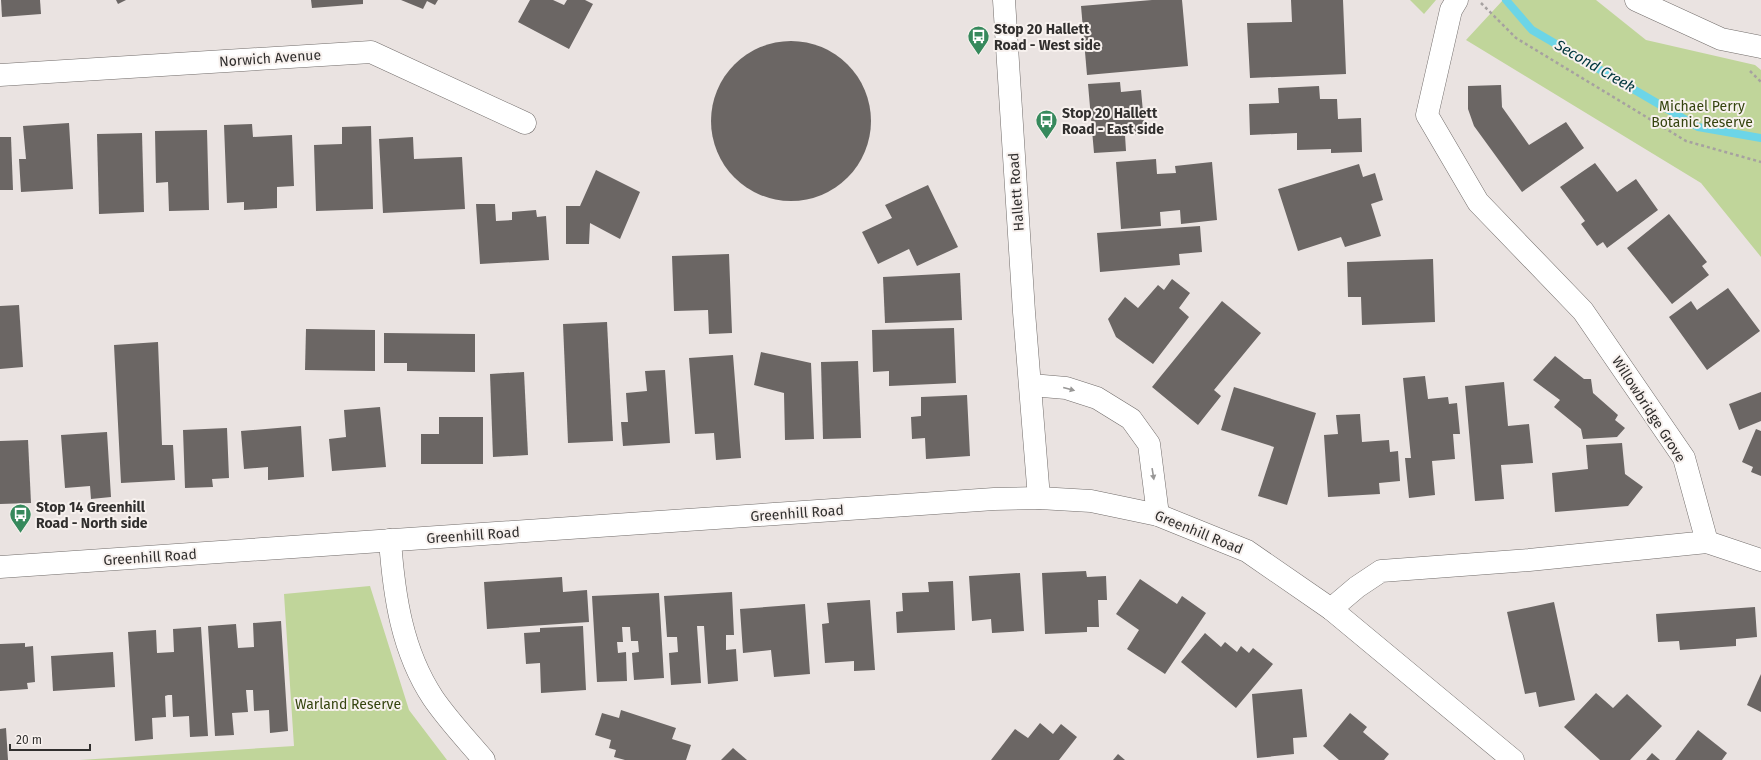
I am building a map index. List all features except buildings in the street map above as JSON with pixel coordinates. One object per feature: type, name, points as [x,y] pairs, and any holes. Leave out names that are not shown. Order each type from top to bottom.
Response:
[{"type":"main road","name":"Hallett Road","points":[[1004,0],[1039,498]]},
{"type":"main road","name":"Willowbridge Grove","points":[[1457,0],[1451,10],[1427,114],[1478,202],[1583,311],[1684,458],[1707,542]]},
{"type":"main road","points":[[1636,0],[1721,39],[1761,47]]},
{"type":"main road","name":"Norwich Avenue","points":[[0,75],[370,52],[525,122]]},
{"type":"main road","points":[[1030,385],[1066,388],[1097,398],[1131,419],[1149,444],[1158,515]]},
{"type":"main road","name":"Greenhill Road","points":[[0,567],[978,500],[1039,498],[1091,501],[1158,515],[1247,551],[1331,609],[1513,760]]},
{"type":"main road","points":[[390,540],[392,576],[399,616],[413,662],[434,699],[484,760]]},
{"type":"main road","points":[[1331,609],[1357,587],[1380,571],[1529,560],[1707,542],[1761,560]]},
{"type":"path","points":[[1478,0],[1516,38],[1686,141],[1761,162]]},
{"type":"green space","points":[[1410,0],[1436,0],[1424,14]]},
{"type":"green space","name":"Michael Perry Botanic Reserve","points":[[1503,0],[1596,0],[1646,40],[1755,65],[1761,70],[1761,257],[1701,183],[1466,40]]},
{"type":"green space","name":"Warland Reserve","points":[[370,586],[409,710],[447,760],[80,760],[294,746],[284,594]]},
{"type":"waterway","name":"Second Creek","points":[[1506,0],[1532,30],[1698,127],[1761,138]]},
{"type":"place","name":"Stop 20 Hallett Road - West side","points":[[978,56]]},
{"type":"place","name":"Stop 20 Hallett Road - East side","points":[[1046,140]]},
{"type":"place","name":"Stop 14 Greenhill Road - North side","points":[[21,534]]}]
